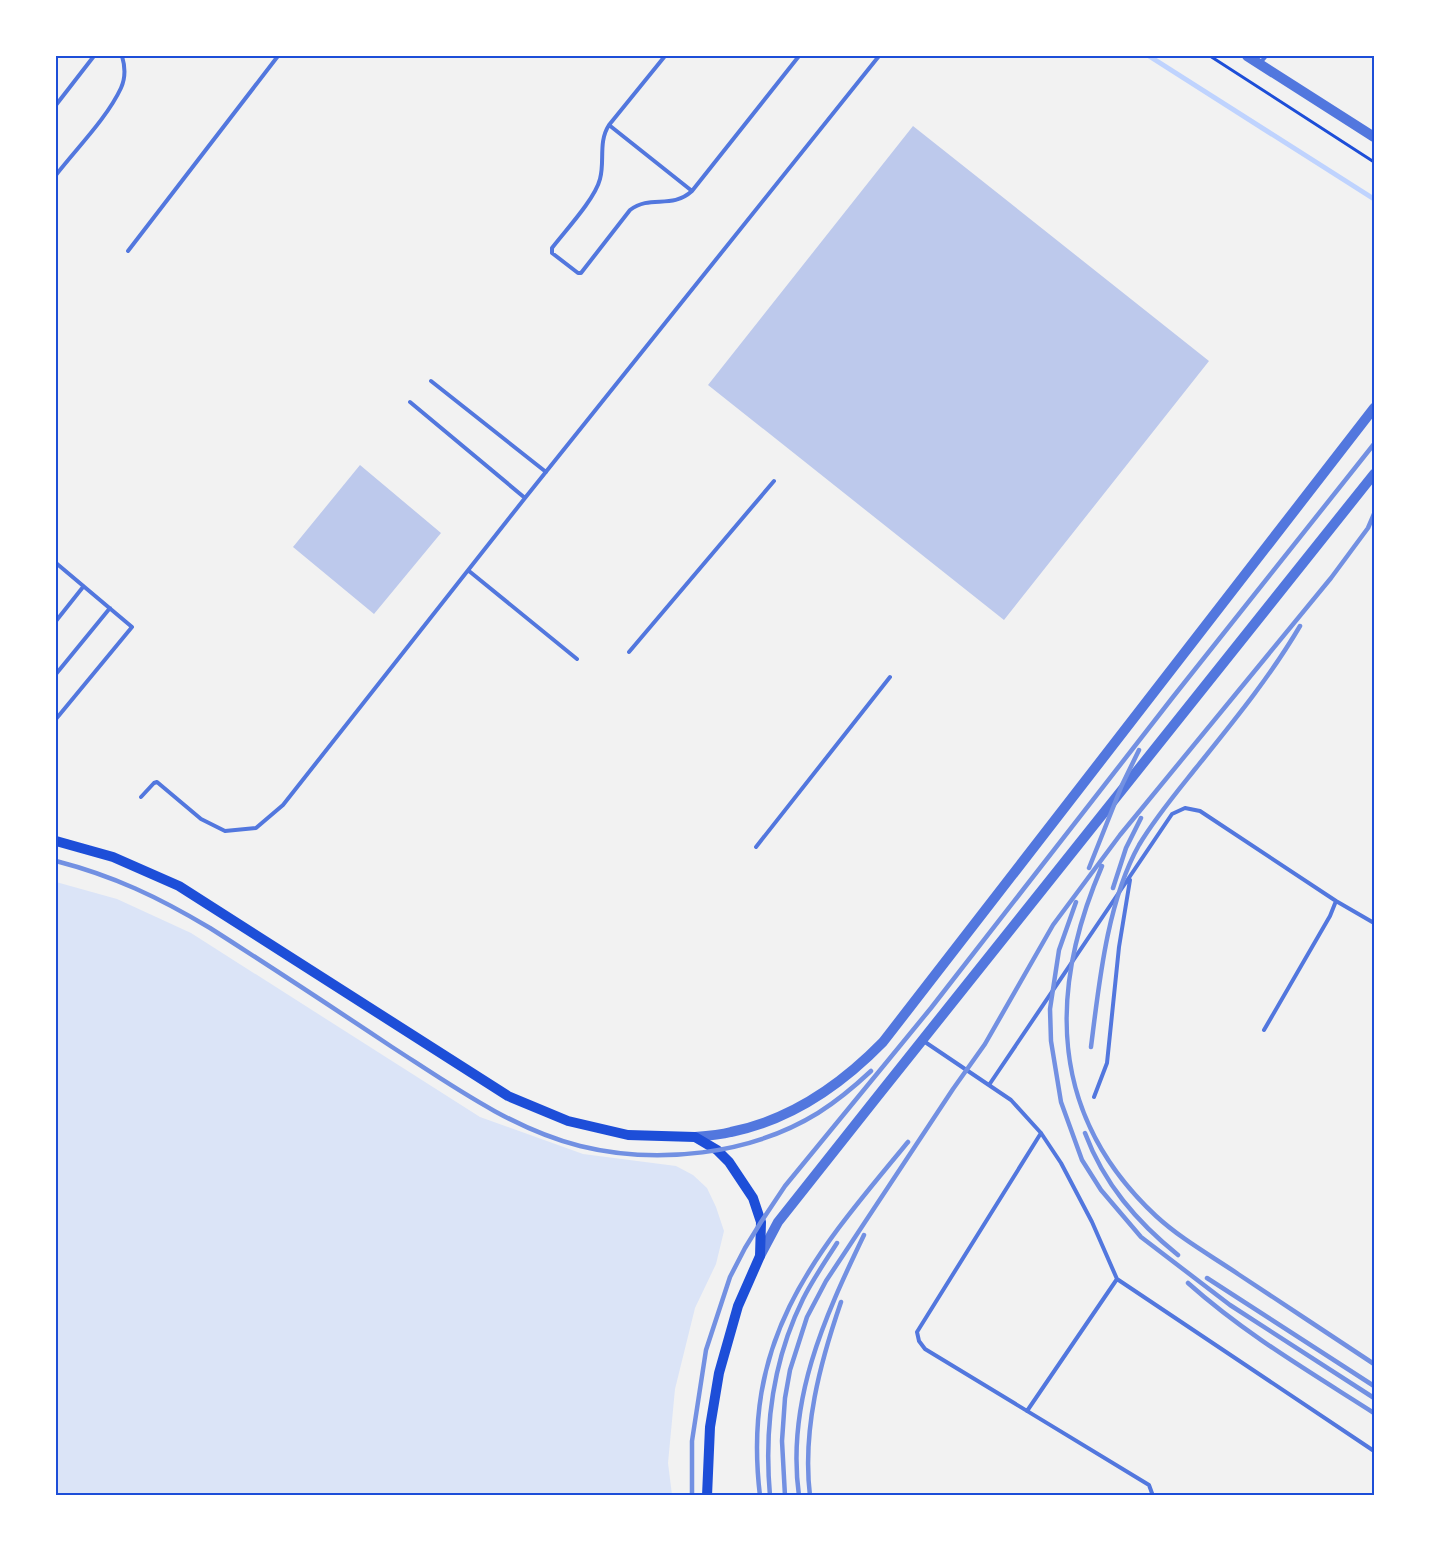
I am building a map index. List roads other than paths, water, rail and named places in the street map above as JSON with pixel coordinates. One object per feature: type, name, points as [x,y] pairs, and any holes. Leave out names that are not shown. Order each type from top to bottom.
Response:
[{"type":"main road","points":[[56,841],[113,856],[179,886],[508,1096],[568,1122],[628,1135],[695,1137],[717,1150],[729,1162],[753,1198],[761,1222],[760,1256],[738,1306],[719,1373],[710,1427],[707,1496]]},
{"type":"street","points":[[1247,56],[1263,60],[1374,137]]},
{"type":"street","points":[[695,1137],[741,1129],[768,1121],[810,1100],[835,1085],[884,1042],[1374,408]]},
{"type":"street","points":[[760,1256],[778,1222],[1374,474]]},
{"type":"lane","points":[[56,105],[94,56]]},
{"type":"lane","points":[[56,175],[106,111],[122,86],[126,67],[122,56]]},
{"type":"lane","points":[[128,251],[278,56]]},
{"type":"lane","points":[[665,56],[609,125],[603,137],[600,179],[594,192],[552,248],[552,254],[578,273],[581,273],[630,210],[645,202],[675,201],[692,191],[799,56]]},
{"type":"lane","points":[[141,797],[154,783],[158,782],[201,819],[225,831],[256,828],[283,806],[525,498],[879,56]]},
{"type":"lane","points":[[609,125],[692,191]]},
{"type":"lane","points":[[431,381],[546,472]]},
{"type":"lane","points":[[410,402],[525,498]]},
{"type":"lane","points":[[629,652],[774,481]]},
{"type":"lane","points":[[56,563],[132,627],[56,719]]},
{"type":"lane","points":[[469,571],[577,659]]},
{"type":"lane","points":[[56,621],[84,586]]},
{"type":"lane","points":[[56,674],[110,608]]},
{"type":"lane","points":[[756,847],[890,676]]},
{"type":"lane","points":[[989,1084],[1172,814],[1185,808],[1200,811],[1336,901],[1374,923]]},
{"type":"lane","points":[[1094,1097],[1107,1063],[1119,947],[1130,877]]},
{"type":"lane","points":[[1264,1030],[1330,916],[1336,901]]},
{"type":"lane","points":[[922,1040],[1011,1100],[1041,1133],[1061,1163],[1092,1222],[1117,1279],[1374,1451]]},
{"type":"lane","points":[[1041,1133],[917,1332],[919,1341],[925,1349],[1149,1485],[1153,1496]]},
{"type":"lane","points":[[1027,1410],[1117,1279]]},
{"type":"waterway","points":[[1149,56],[1374,199]]},
{"type":"railway","points":[[692,1496],[692,1441],[706,1350],[730,1277],[761,1222],[785,1186],[931,1008],[1374,444]]},
{"type":"railway","points":[[785,1496],[782,1441],[785,1398],[790,1370],[807,1317],[826,1281],[985,1044],[1053,925],[1120,835],[1331,578],[1368,528],[1374,514]]},
{"type":"railway","points":[[1091,1047],[1106,944],[1128,867],[1152,825],[1264,681],[1300,626]]},
{"type":"railway","points":[[1089,868],[1122,785],[1139,750]]},
{"type":"railway","points":[[1113,888],[1126,848],[1141,818]]},
{"type":"railway","points":[[56,861],[135,888],[172,907],[210,928],[483,1104],[530,1129],[580,1146],[640,1155],[671,1155],[733,1147],[763,1139],[818,1113],[871,1071]]},
{"type":"railway","points":[[1102,866],[1084,914],[1072,961],[1067,1007],[1069,1052],[1078,1096],[1095,1138],[1121,1178],[1156,1216],[1196,1246],[1374,1364]]},
{"type":"railway","points":[[1076,902],[1059,950],[1050,1009],[1051,1041],[1061,1102],[1082,1160],[1101,1190],[1141,1237],[1230,1305],[1374,1398]]},
{"type":"railway","points":[[1085,1133],[1102,1169],[1123,1201],[1178,1255]]},
{"type":"railway","points":[[760,1496],[757,1440],[762,1390],[774,1344],[792,1302],[815,1262],[908,1142]]},
{"type":"railway","points":[[799,1496],[796,1461],[803,1394],[822,1329],[864,1235]]},
{"type":"railway","points":[[770,1496],[768,1471],[770,1420],[784,1346],[803,1299],[837,1243]]},
{"type":"railway","points":[[1207,1278],[1374,1386]]},
{"type":"railway","points":[[1188,1283],[1255,1336],[1374,1413]]},
{"type":"railway","points":[[810,1496],[808,1471],[811,1422],[820,1373],[841,1302]]}]
